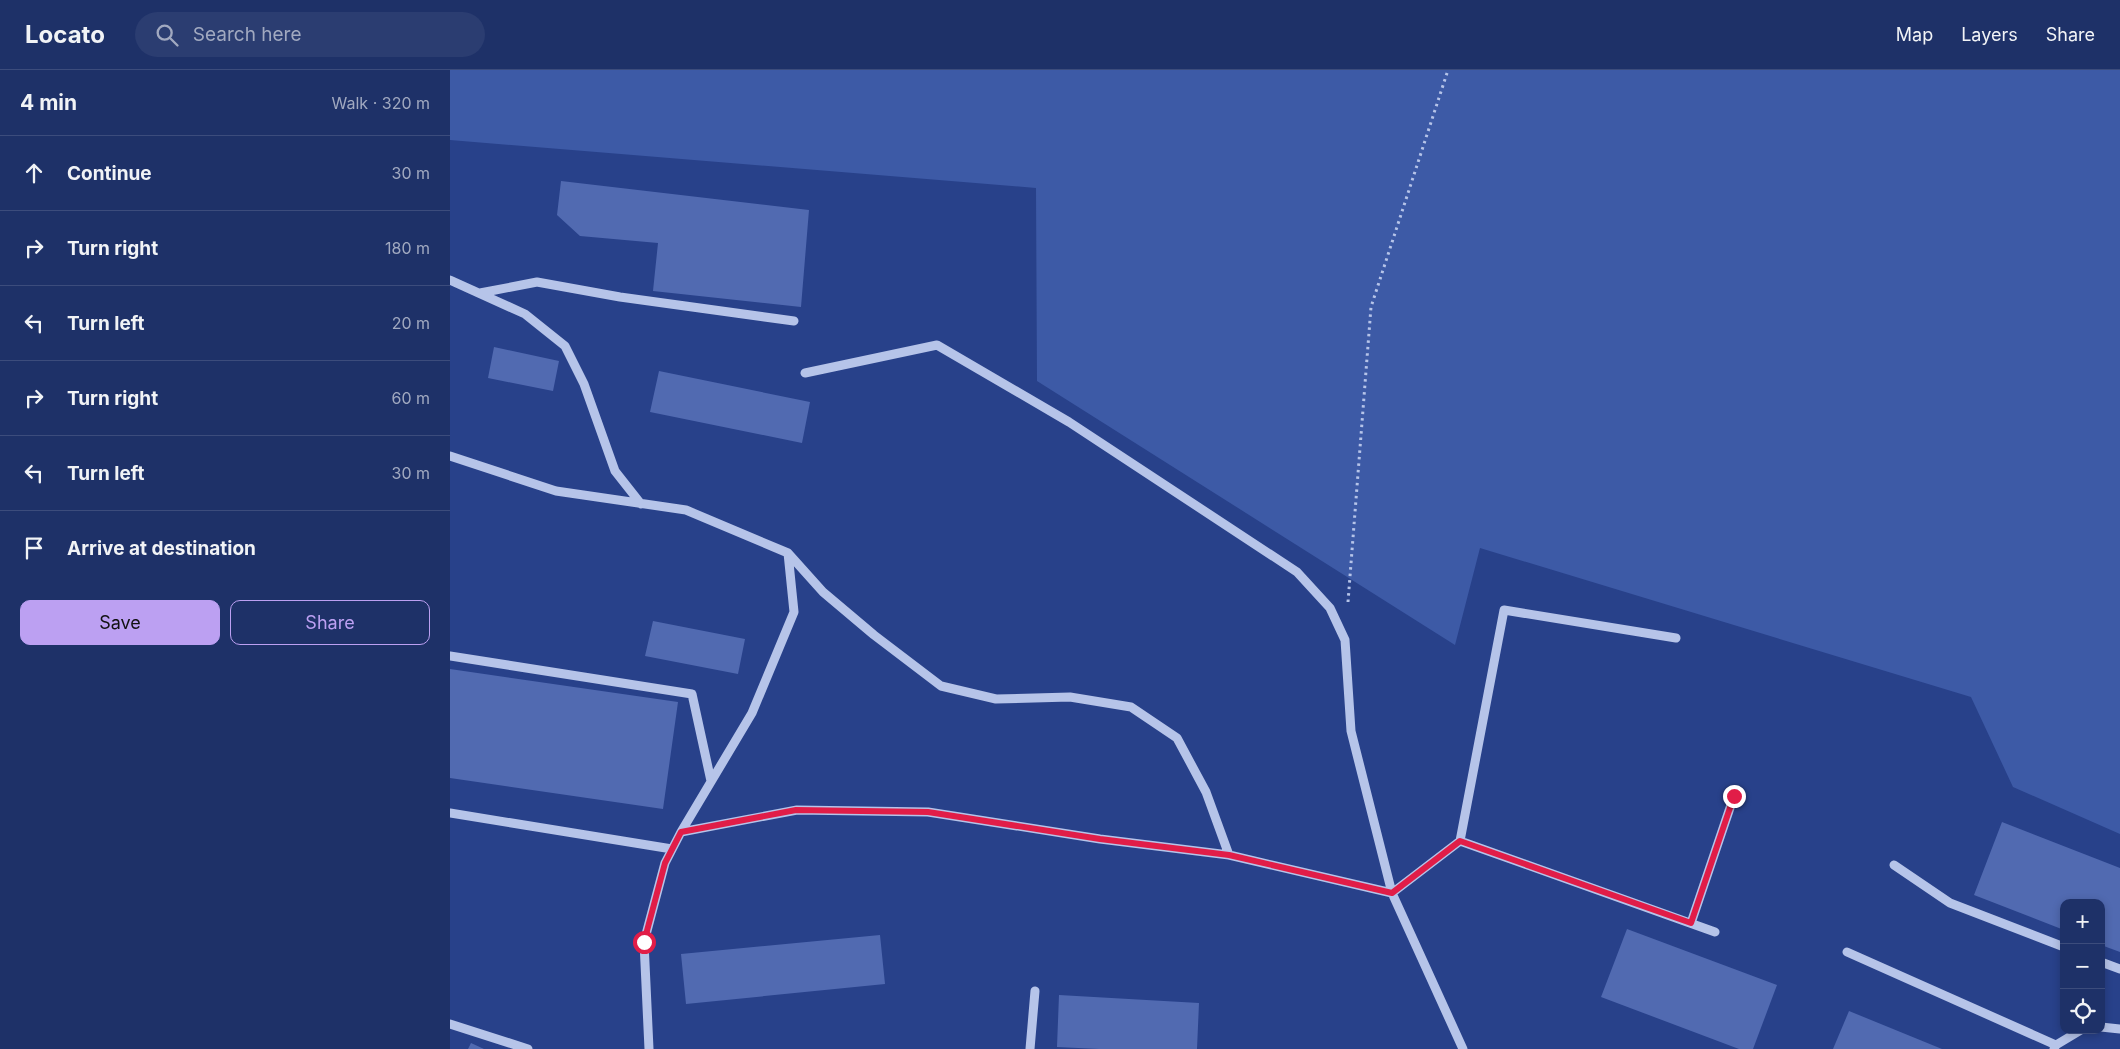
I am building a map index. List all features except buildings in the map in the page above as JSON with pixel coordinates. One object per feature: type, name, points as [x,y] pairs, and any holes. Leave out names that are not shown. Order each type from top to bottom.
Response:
[{"type":"lane","points":[[450,280],[525,314],[566,346],[584,384],[615,471],[640,504]]},
{"type":"lane","points":[[480,293],[537,282],[620,297],[794,321]]},
{"type":"lane","points":[[805,373],[937,346],[1070,422],[1297,572],[1330,608],[1345,640],[1351,731],[1392,893],[1463,1049]]},
{"type":"lane","points":[[450,456],[556,491],[686,510],[788,552],[823,592],[874,635],[941,686],[996,699],[1070,697],[1131,707],[1177,738],[1206,792],[1229,855]]},
{"type":"lane","points":[[649,1049],[644,942],[665,863],[681,832],[752,713],[794,612],[788,552]]},
{"type":"lane","points":[[1392,893],[1460,841],[1504,610],[1676,638]]},
{"type":"lane","points":[[450,656],[692,694],[711,781]]},
{"type":"lane","points":[[1691,923],[1734,796]]},
{"type":"lane","points":[[681,832],[796,810],[928,812],[1100,839],[1229,855],[1392,893]]},
{"type":"lane","points":[[450,813],[672,849]]},
{"type":"lane","points":[[1460,841],[1715,932]]},
{"type":"lane","points":[[1894,865],[1950,903],[2060,945]]},
{"type":"lane","points":[[1847,952],[2055,1047],[2075,1034]]},
{"type":"lane","points":[[2105,963],[2120,969]]},
{"type":"lane","points":[[1030,1049],[1035,990]]},
{"type":"lane","points":[[450,1024],[528,1049]]},
{"type":"lane","points":[[2105,1028],[2120,1029]]},
{"type":"path","points":[[1345,640],[1371,306],[1448,70]]},
{"type":"shaded area","points":[[450,70],[2120,70],[2120,834],[2013,787],[1971,697],[1480,548],[1455,645],[1037,381],[1036,188],[450,140]]},
{"type":"route","points":[[644,942],[665,863],[681,832],[796,810],[928,812],[1100,839],[1229,855],[1392,893],[1460,841],[1691,923],[1734,796]]}]
